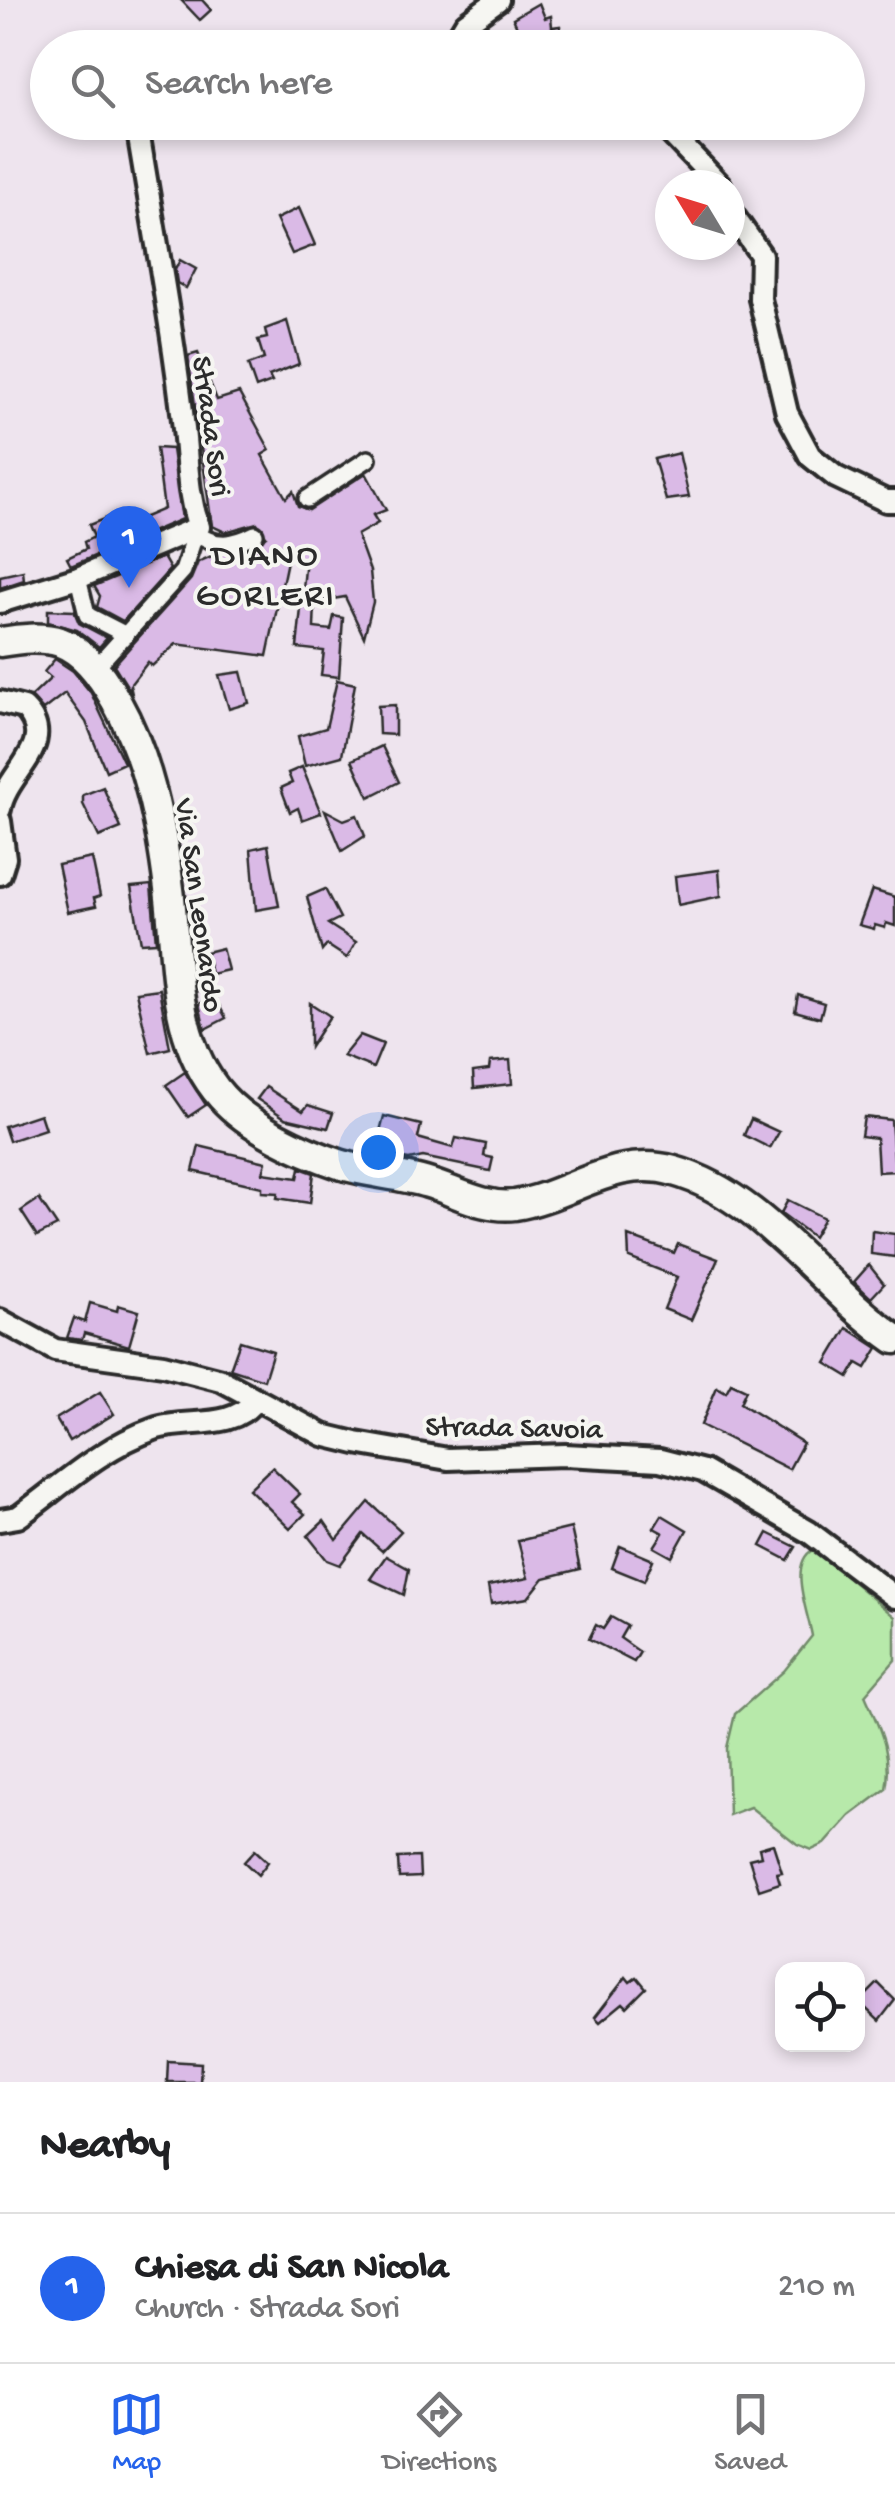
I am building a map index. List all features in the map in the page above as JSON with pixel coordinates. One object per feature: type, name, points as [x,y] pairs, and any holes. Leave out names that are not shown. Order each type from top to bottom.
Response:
[{"type":"main road","name":"Via San Leonardo","points":[[0,642],[32,638],[61,642],[86,660],[107,684],[128,721],[148,774],[169,885],[182,1019],[194,1054],[222,1097],[256,1124],[341,1165],[380,1170],[493,1204],[514,1205],[629,1166],[676,1171],[717,1189],[755,1217],[895,1339]]},
{"type":"street","points":[[462,30],[498,0]]},
{"type":"street","name":"Strada Sori","points":[[0,602],[78,578],[196,532],[164,270],[140,140]]},
{"type":"street","points":[[677,140],[706,170]]},
{"type":"street","points":[[745,233],[761,255],[760,299],[787,412],[810,456],[836,477],[886,501],[895,500]]},
{"type":"street","points":[[308,499],[368,458]]},
{"type":"street","points":[[86,660],[99,664],[188,564],[196,532],[208,542],[219,543],[255,534]]},
{"type":"street","points":[[78,578],[87,615],[126,636]]},
{"type":"street","points":[[0,702],[24,708],[39,737],[35,750],[3,792],[0,809]]},
{"type":"street","points":[[0,821],[5,858],[0,874]]},
{"type":"street","name":"Strada Savoia","points":[[0,1320],[55,1350],[163,1365],[221,1380],[252,1393],[254,1401],[332,1438],[424,1456],[660,1460],[703,1471],[809,1532],[895,1597]]},
{"type":"street","points":[[0,1520],[18,1517],[116,1446],[156,1428],[234,1417],[254,1401]]},
{"type":"green space","points":[[814,1549],[895,1617],[895,1660],[865,1695],[886,1752],[886,1789],[850,1816],[825,1844],[812,1850],[797,1844],[750,1807],[729,1815],[727,1748],[735,1714],[784,1671],[812,1636],[800,1576],[806,1556]]},
{"type":"building","points":[[181,0],[202,0],[211,10],[200,20]]},
{"type":"building","points":[[539,3],[545,18],[551,16],[552,27],[560,26],[560,30],[518,30],[513,18]]},
{"type":"building","points":[[299,208],[315,245],[292,254],[276,219]]},
{"type":"building","points":[[180,260],[196,269],[186,288],[177,283],[175,270]]},
{"type":"building","points":[[287,321],[299,364],[269,376],[272,382],[256,388],[248,365],[264,359],[258,340],[267,338],[265,329]]},
{"type":"building","points":[[198,353],[217,400],[239,393],[270,450],[262,455],[286,498],[293,491],[298,506],[309,510],[366,473],[386,510],[373,515],[378,523],[357,535],[370,571],[373,602],[364,637],[345,597],[315,602],[314,628],[331,630],[334,616],[343,618],[339,677],[321,675],[324,651],[297,648],[306,559],[288,556],[267,656],[176,644],[152,666],[148,662],[130,685],[132,694],[114,665],[191,579],[198,562],[216,554],[251,548],[266,536],[257,523],[225,532],[212,526],[188,356]]},
{"type":"building","points":[[156,448],[172,449],[182,519],[71,566],[67,558],[86,549],[84,542],[94,537],[89,525],[121,512],[126,525],[164,509]]},
{"type":"building","points":[[679,453],[689,497],[666,500],[654,459]]},
{"type":"building","points":[[163,557],[170,569],[123,621],[97,607],[100,596],[94,586]]},
{"type":"building","points":[[23,571],[24,580],[0,588],[0,576]]},
{"type":"building","points":[[48,610],[74,611],[79,623],[107,638],[99,647],[77,630],[48,622]]},
{"type":"building","points":[[55,659],[73,671],[91,693],[124,763],[106,771],[86,722],[65,693],[43,710],[31,697],[51,678],[44,672]]},
{"type":"building","points":[[241,672],[249,703],[229,709],[219,675]]},
{"type":"building","points":[[337,680],[355,684],[342,756],[305,766],[298,736],[326,728]]},
{"type":"building","points":[[395,705],[395,735],[379,734],[378,706]]},
{"type":"building","points":[[382,746],[399,782],[369,797],[352,760]]},
{"type":"building","points":[[302,767],[321,813],[302,820],[298,808],[290,812],[281,788],[292,783],[288,773]]},
{"type":"building","points":[[103,787],[121,828],[99,837],[83,804],[83,795]]},
{"type":"building","points":[[325,810],[344,820],[357,815],[365,836],[342,851]]},
{"type":"building","points":[[268,845],[279,906],[256,910],[251,849]]},
{"type":"building","points":[[92,858],[100,896],[94,898],[96,906],[68,912],[58,865]]},
{"type":"building","points":[[719,870],[721,896],[678,905],[675,876]]},
{"type":"building","points":[[151,885],[156,942],[141,943],[131,887]]},
{"type":"building","points":[[325,889],[340,918],[328,924],[356,942],[347,958],[327,945],[322,951],[307,897]]},
{"type":"building","points":[[872,890],[895,897],[895,926],[886,923],[885,928],[875,925],[874,929],[859,925]]},
{"type":"building","points":[[222,948],[228,970],[211,974],[206,952]]},
{"type":"building","points":[[159,989],[170,1048],[150,1053],[136,992]]},
{"type":"building","points":[[213,994],[226,1018],[205,1029],[199,1004]]},
{"type":"building","points":[[798,995],[824,1003],[820,1018],[795,1011]]},
{"type":"building","points":[[310,1003],[330,1016],[310,1047]]},
{"type":"building","points":[[360,1035],[383,1044],[373,1068],[343,1056]]},
{"type":"building","points":[[510,1060],[512,1084],[474,1088],[473,1072],[489,1070],[490,1062]]},
{"type":"building","points":[[185,1072],[206,1105],[188,1117],[166,1085]]},
{"type":"building","points":[[266,1087],[303,1111],[308,1105],[333,1113],[328,1128],[285,1118],[257,1099]]},
{"type":"building","points":[[40,1114],[45,1129],[9,1141],[4,1126]]},
{"type":"building","points":[[384,1116],[421,1125],[418,1138],[453,1148],[456,1138],[486,1144],[484,1156],[493,1158],[490,1171],[423,1157],[409,1160],[374,1154]]},
{"type":"building","points":[[864,1117],[891,1120],[895,1171],[878,1172],[876,1138],[861,1136]]},
{"type":"building","points":[[751,1119],[779,1132],[770,1148],[744,1135]]},
{"type":"building","points":[[199,1146],[266,1162],[263,1173],[298,1178],[300,1168],[314,1173],[310,1203],[277,1198],[278,1193],[262,1192],[262,1187],[193,1171]]},
{"type":"building","points":[[39,1199],[57,1226],[37,1236],[21,1211]]},
{"type":"building","points":[[788,1200],[824,1218],[813,1237],[781,1213]]},
{"type":"building","points":[[872,1231],[895,1234],[895,1257],[871,1254]]},
{"type":"building","points":[[628,1236],[674,1253],[678,1244],[718,1259],[691,1320],[664,1309],[677,1277],[629,1258]]},
{"type":"building","points":[[869,1265],[884,1284],[871,1298],[854,1282]]},
{"type":"building","points":[[90,1303],[117,1311],[118,1305],[139,1311],[129,1346],[84,1333],[82,1340],[67,1338],[74,1318],[85,1322]]},
{"type":"building","points":[[847,1328],[878,1348],[866,1368],[857,1363],[849,1377],[826,1363]]},
{"type":"building","points":[[240,1341],[273,1351],[264,1380],[230,1369]]},
{"type":"building","points":[[731,1383],[746,1390],[740,1403],[803,1443],[789,1469],[701,1425],[717,1387],[726,1392]]},
{"type":"building","points":[[100,1392],[114,1414],[69,1441],[56,1419]]},
{"type":"building","points":[[272,1467],[300,1494],[292,1502],[305,1514],[290,1529],[249,1489]]},
{"type":"building","points":[[369,1502],[401,1531],[382,1551],[363,1534],[340,1565],[327,1560],[308,1536],[324,1521],[337,1540]]},
{"type":"building","points":[[662,1515],[687,1530],[672,1557],[654,1547],[663,1533],[654,1528]]},
{"type":"building","points":[[571,1528],[580,1569],[544,1578],[528,1598],[491,1604],[488,1586],[528,1578],[518,1541]]},
{"type":"building","points":[[768,1533],[796,1547],[788,1560],[761,1546]]},
{"type":"building","points":[[620,1546],[653,1560],[644,1581],[612,1568]]},
{"type":"building","points":[[386,1556],[409,1569],[404,1595],[370,1579]]},
{"type":"building","points":[[611,1617],[627,1626],[620,1638],[640,1652],[634,1662],[589,1639],[596,1625],[603,1629]]},
{"type":"building","points":[[773,1844],[782,1872],[777,1873],[780,1883],[759,1890],[749,1859],[761,1856],[759,1848]]},
{"type":"building","points":[[255,1850],[268,1862],[258,1875],[244,1862]]},
{"type":"building","points":[[419,1857],[420,1877],[399,1878],[398,1858]]},
{"type":"building","points":[[626,1977],[630,1982],[637,1977],[646,1988],[627,2007],[623,2003],[600,2022],[595,2017]]},
{"type":"building","points":[[878,1983],[895,2000],[879,2021],[865,2008],[865,1996]]},
{"type":"building","points":[[168,2061],[201,2063],[200,2082],[167,2082]]},
{"type":"place","name":"Chiesa di San Nicola","points":[[129,588]]},
{"type":"district","name":"DIANO GORLERI","points":[[266,572]]}]
